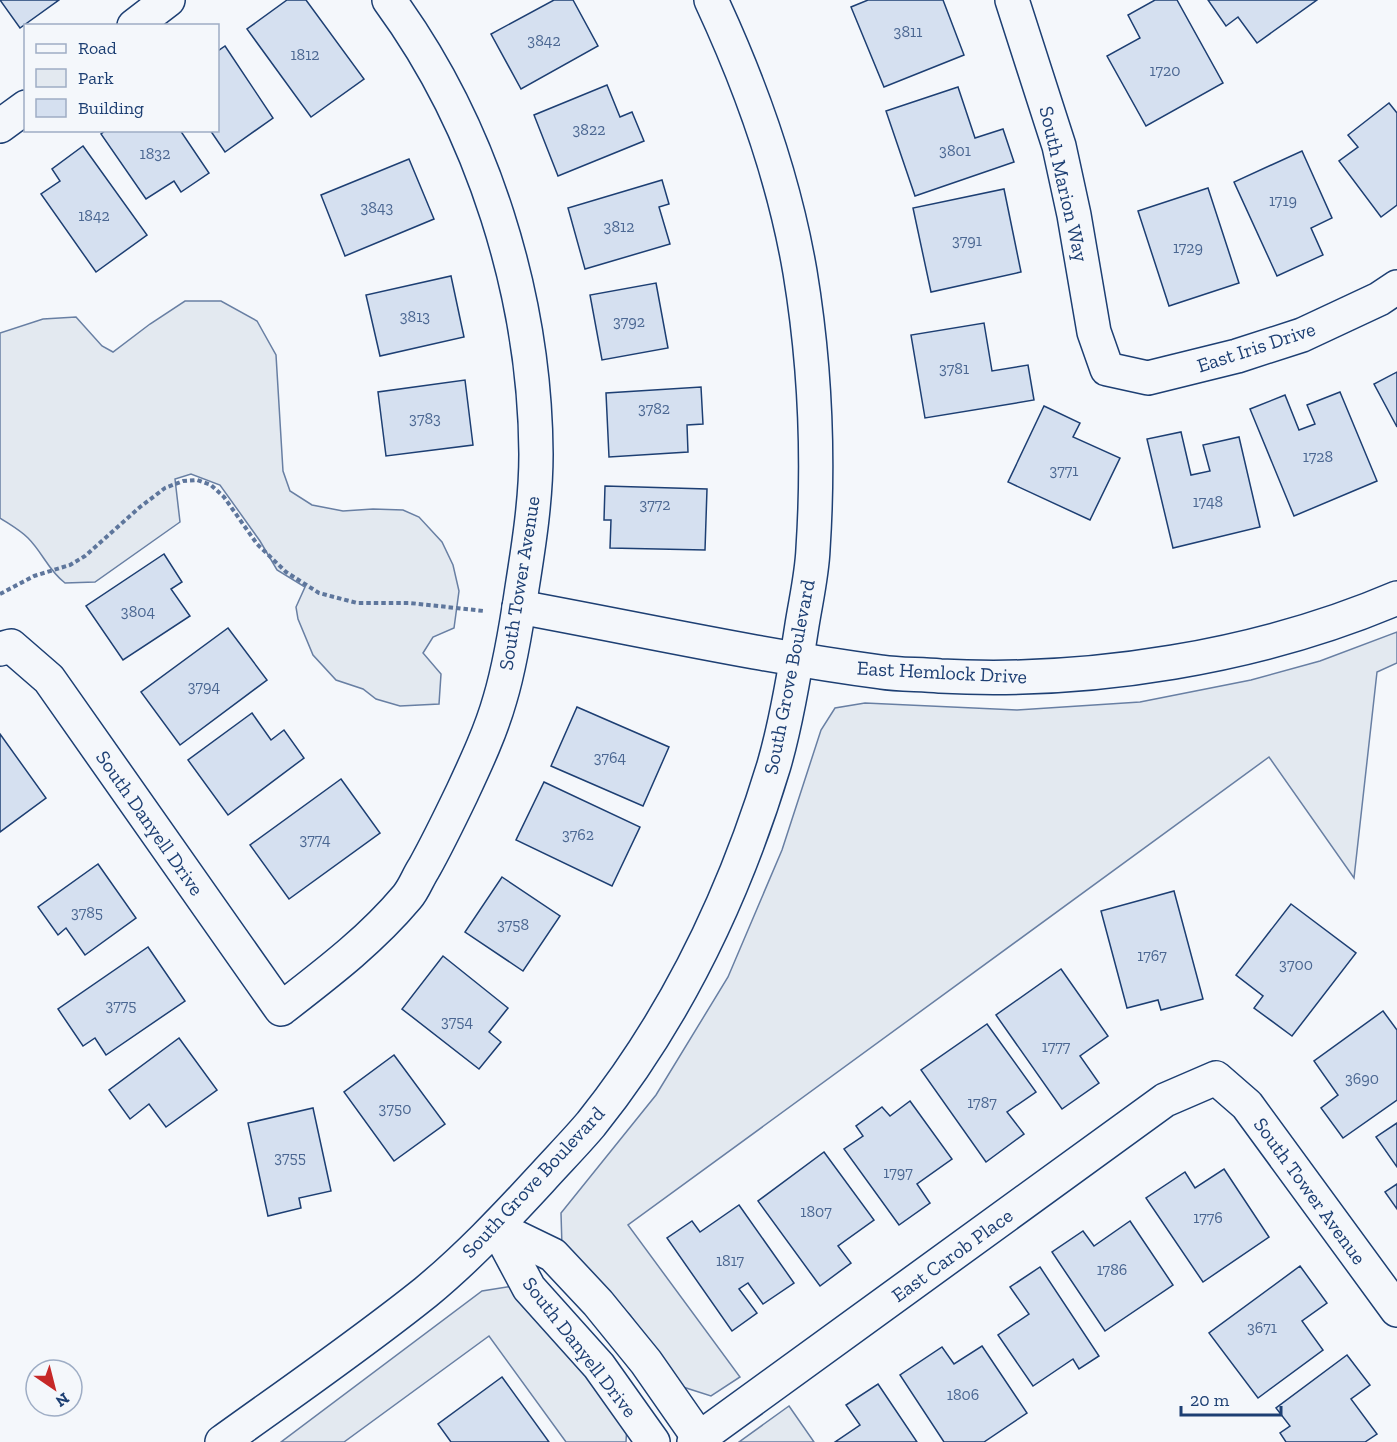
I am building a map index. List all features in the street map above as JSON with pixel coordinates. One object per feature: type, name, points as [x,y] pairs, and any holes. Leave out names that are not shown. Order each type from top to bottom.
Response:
[{"type":"street","points":[[137,24],[168,0]]},
{"type":"street","name":"South Tower Avenue","points":[[281,1009],[347,959],[408,895],[443,834],[473,769],[501,698],[532,526],[536,456],[533,393],[522,312],[501,230],[468,135],[435,72],[389,0]]},
{"type":"street","name":"South Grove Boulevard","points":[[222,1442],[429,1289],[496,1228],[596,1116],[634,1065],[679,993],[714,927],[745,852],[775,762],[797,659],[813,553],[816,440],[810,351],[801,282],[785,206],[764,132],[732,45],[711,0]]},
{"type":"street","name":"South Marion Way","points":[[1012,0],[1059,146],[1074,215],[1094,332],[1107,369]]},
{"type":"street","points":[[0,126],[24,108]]},
{"type":"street","name":"East Iris Drive","points":[[1107,369],[1148,378],[1237,356],[1302,335],[1379,299],[1397,287]]},
{"type":"street","name":"East Hemlock Drive","points":[[518,613],[883,672],[978,678],[1046,676],[1138,668],[1231,651],[1302,631],[1397,598]]},
{"type":"street","name":"South Danyell Drive","points":[[5,648],[49,679],[281,1009]]},
{"type":"street","name":"South Tower Avenue","points":[[1216,1078],[1247,1105],[1397,1310]]},
{"type":"street","name":"East Carob Place","points":[[696,1440],[1165,1100],[1216,1078]]},
{"type":"street","name":"South Danyell Drive","points":[[496,1228],[553,1255],[598,1303],[639,1354],[696,1440]]},
{"type":"street","name":"South Danyell Drive","points":[[496,1228],[529,1288],[599,1366],[653,1442]]},
{"type":"path","points":[[0,594],[34,576],[77,561],[165,488],[183,481],[197,480],[211,485],[224,497],[257,544],[286,572],[319,593],[357,603],[410,603],[518,613]]},
{"type":"green space","points":[[185,301],[221,301],[257,321],[276,355],[283,471],[290,491],[312,505],[343,511],[403,510],[419,517],[442,542],[453,565],[459,591],[454,628],[433,637],[423,653],[441,674],[439,704],[400,706],[376,699],[363,689],[336,680],[313,655],[298,619],[296,607],[305,587],[277,570],[260,541],[220,485],[191,474],[175,479],[180,522],[95,582],[65,583],[54,573],[28,538],[0,518],[0,333],[43,319],[76,317],[102,346],[113,352]]},
{"type":"green space","points":[[1397,632],[1397,663],[1377,672],[1354,878],[1269,757],[628,1225],[740,1377],[711,1396],[680,1386],[630,1315],[562,1247],[561,1213],[656,1095],[728,977],[782,850],[821,730],[835,708],[865,703],[1017,710],[1140,702],[1251,680],[1320,661]]},
{"type":"green space","points":[[513,1286],[627,1423],[626,1442],[566,1442],[489,1336],[344,1442],[281,1442],[482,1291]]},
{"type":"green space","points":[[789,1406],[814,1442],[739,1442]]},
{"type":"building","points":[[0,0],[59,0],[24,24],[20,28]]},
{"type":"building","points":[[287,0],[306,0],[364,79],[311,117],[247,29]]},
{"type":"building","points":[[554,0],[573,0],[598,46],[521,89],[491,34]]},
{"type":"building","points":[[868,0],[943,0],[964,55],[884,87],[851,7]]},
{"type":"building","points":[[1155,0],[1177,0],[1223,83],[1146,126],[1107,56],[1140,38],[1128,15]]},
{"type":"building","points":[[1208,0],[1317,0],[1257,43],[1238,17],[1226,26]]},
{"type":"building","points":[[225,46],[273,118],[225,152],[211,132],[219,132],[219,50]]},
{"type":"building","points":[[607,85],[620,117],[632,112],[644,141],[558,176],[534,115]]},
{"type":"building","points":[[958,87],[975,138],[1003,129],[1014,162],[915,196],[886,111]]},
{"type":"building","points":[[1389,103],[1397,113],[1397,205],[1381,217],[1339,161],[1358,147],[1348,135]]},
{"type":"building","points":[[104,132],[181,132],[209,173],[181,192],[174,181],[146,199],[101,134]]},
{"type":"building","points":[[83,146],[147,235],[96,272],[41,194],[60,181],[52,169]]},
{"type":"building","points":[[1302,151],[1332,218],[1311,228],[1323,255],[1277,276],[1234,182]]},
{"type":"building","points":[[409,159],[434,219],[345,256],[321,195]]},
{"type":"building","points":[[662,180],[669,204],[659,207],[670,244],[585,269],[568,208]]},
{"type":"building","points":[[1208,188],[1239,283],[1169,306],[1138,211]]},
{"type":"building","points":[[1004,189],[1021,272],[931,292],[913,208]]},
{"type":"building","points":[[451,276],[464,337],[380,356],[366,295]]},
{"type":"building","points":[[656,283],[668,348],[602,360],[590,295]]},
{"type":"building","points":[[984,323],[992,371],[1028,365],[1034,400],[925,418],[911,335]]},
{"type":"building","points":[[1397,372],[1397,427],[1374,384]]},
{"type":"building","points":[[465,380],[473,445],[386,456],[378,392]]},
{"type":"building","points":[[701,387],[703,424],[687,425],[688,452],[609,457],[606,393]]},
{"type":"building","points":[[1340,392],[1377,481],[1294,516],[1250,409],[1285,395],[1299,430],[1315,424],[1307,405]]},
{"type":"building","points":[[1044,406],[1080,423],[1073,437],[1120,458],[1090,520],[1008,482]]},
{"type":"building","points":[[1181,432],[1191,475],[1210,471],[1203,445],[1239,437],[1260,527],[1173,548],[1147,439]]},
{"type":"building","points":[[605,486],[707,489],[705,550],[610,548],[611,520],[604,520]]},
{"type":"building","points":[[164,554],[182,582],[171,589],[190,616],[123,660],[86,606]]},
{"type":"building","points":[[228,628],[267,680],[180,745],[141,692]]},
{"type":"building","points":[[577,707],[669,747],[643,806],[551,766]]},
{"type":"building","points":[[252,713],[271,740],[284,730],[304,758],[228,815],[188,760]]},
{"type":"building","points":[[0,734],[46,798],[0,832]]},
{"type":"building","points":[[341,779],[380,833],[289,899],[250,845]]},
{"type":"building","points":[[544,782],[640,827],[612,886],[516,840]]},
{"type":"building","points":[[98,864],[136,918],[85,955],[66,928],[58,935],[38,907]]},
{"type":"building","points":[[502,877],[560,916],[523,971],[465,932]]},
{"type":"building","points":[[1174,891],[1203,999],[1161,1010],[1158,1000],[1127,1008],[1101,911]]},
{"type":"building","points":[[1291,904],[1356,953],[1292,1036],[1254,1008],[1263,996],[1236,975]]},
{"type":"building","points":[[148,947],[185,1001],[106,1055],[95,1038],[83,1046],[58,1009]]},
{"type":"building","points":[[443,956],[508,1008],[489,1032],[501,1042],[479,1069],[402,1009]]},
{"type":"building","points":[[1061,969],[1108,1036],[1080,1056],[1099,1083],[1062,1109],[996,1015]]},
{"type":"building","points":[[1383,1011],[1397,1030],[1397,1100],[1343,1138],[1321,1108],[1338,1095],[1314,1061]]},
{"type":"building","points":[[987,1024],[1036,1092],[1007,1112],[1024,1134],[986,1162],[921,1070]]},
{"type":"building","points":[[179,1038],[217,1090],[166,1127],[149,1104],[130,1119],[109,1090]]},
{"type":"building","points":[[394,1055],[445,1124],[394,1161],[344,1092]]},
{"type":"building","points":[[910,1101],[952,1159],[917,1184],[930,1203],[899,1225],[844,1149],[863,1136],[856,1126],[882,1107],[890,1116]]},
{"type":"building","points":[[313,1108],[331,1191],[299,1198],[301,1208],[268,1216],[248,1123]]},
{"type":"building","points":[[1397,1123],[1397,1167],[1376,1137]]},
{"type":"building","points":[[824,1152],[874,1220],[838,1246],[851,1263],[820,1286],[758,1201]]},
{"type":"building","points":[[1224,1169],[1269,1237],[1203,1282],[1146,1198],[1185,1172],[1195,1188]]},
{"type":"building","points":[[1397,1184],[1397,1209],[1385,1192]]},
{"type":"building","points":[[739,1205],[794,1283],[763,1304],[748,1283],[739,1289],[757,1313],[732,1331],[667,1238],[692,1221],[700,1232]]},
{"type":"building","points":[[1130,1221],[1173,1285],[1105,1331],[1052,1252],[1083,1231],[1094,1246]]},
{"type":"building","points":[[1300,1266],[1327,1303],[1302,1321],[1323,1350],[1258,1398],[1209,1333]]},
{"type":"building","points":[[1040,1267],[1099,1356],[1079,1369],[1073,1359],[1033,1386],[998,1335],[1029,1314],[1010,1287]]},
{"type":"building","points":[[982,1346],[1027,1413],[984,1442],[944,1442],[900,1375],[942,1347],[954,1364]]},
{"type":"building","points":[[1347,1355],[1370,1385],[1351,1399],[1377,1434],[1365,1442],[1286,1442],[1280,1433],[1290,1426],[1276,1408]]},
{"type":"building","points":[[502,1377],[549,1442],[451,1442],[438,1424]]},
{"type":"building","points":[[878,1384],[917,1442],[835,1442],[860,1425],[846,1405]]}]
